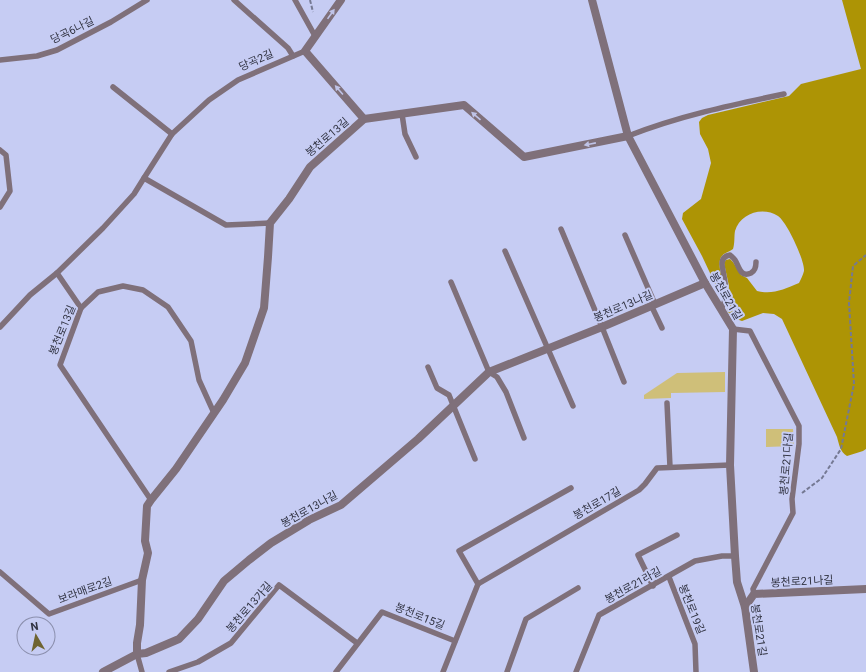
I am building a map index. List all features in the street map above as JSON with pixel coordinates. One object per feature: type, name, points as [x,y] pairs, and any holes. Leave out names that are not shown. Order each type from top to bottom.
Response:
[{"type":"street","name":"당곡2길","points":[[305,50],[341,0]]},
{"type":"street","name":"봉천로21길","points":[[592,0],[628,136],[705,283],[733,329],[730,465],[735,556],[738,582],[745,606],[754,672]]},
{"type":"street","name":"봉천로13길","points":[[305,50],[364,119]]},
{"type":"street","name":"봉천로13길","points":[[270,223],[289,200],[310,167],[364,119],[464,105],[524,157],[628,136]]},
{"type":"street","points":[[103,672],[137,654],[142,580],[148,553],[145,542],[147,506],[176,469],[214,413],[245,363],[264,308],[270,223]]},
{"type":"street","name":"봉천로13나길","points":[[137,654],[146,653],[179,639],[198,619],[224,581],[271,543],[310,520],[341,505],[418,439],[489,372],[602,327],[705,283]]},
{"type":"street","name":"봉천로21나길","points":[[754,594],[866,589]]},
{"type":"street","points":[[745,606],[754,594]]},
{"type":"lane","name":"당곡6나길","points":[[0,60],[37,56],[57,50],[111,22],[147,0]]},
{"type":"lane","points":[[234,0],[288,48],[293,56]]},
{"type":"lane","points":[[295,0],[315,36]]},
{"type":"lane","name":"당곡2길","points":[[0,327],[30,295],[57,273],[103,228],[134,194],[172,134],[209,100],[238,80],[305,50]]},
{"type":"lane","points":[[113,87],[172,134]]},
{"type":"lane","points":[[628,136],[653,126],[719,108],[784,94]]},
{"type":"lane","points":[[402,114],[405,134],[416,157]]},
{"type":"lane","points":[[0,150],[6,155],[10,191],[0,207]]},
{"type":"lane","points":[[144,178],[226,225],[270,223]]},
{"type":"lane","points":[[561,229],[624,382]]},
{"type":"lane","points":[[625,235],[662,328]]},
{"type":"lane","points":[[505,251],[573,406]]},
{"type":"lane","points":[[721,309],[727,293],[722,264],[724,257],[730,255],[732,256],[741,272],[745,274],[750,274],[754,271],[756,262]]},
{"type":"lane","points":[[57,273],[81,308]]},
{"type":"lane","points":[[451,282],[489,372],[497,377],[506,392],[524,438]]},
{"type":"lane","name":"봉천로13길","points":[[151,500],[60,365],[81,308],[98,292],[123,286],[143,290],[168,307],[191,341],[199,380],[214,413]]},
{"type":"lane","name":"봉천로21다길","points":[[733,329],[750,331],[799,426],[799,444],[792,500],[793,513],[753,589],[754,594]]},
{"type":"lane","points":[[428,367],[437,388],[449,395],[475,459]]},
{"type":"lane","points":[[667,403],[670,467]]},
{"type":"lane","name":"봉천로17길","points":[[478,584],[639,490],[646,484],[657,468],[730,465]]},
{"type":"lane","points":[[443,672],[478,584],[459,551],[571,488]]},
{"type":"lane","points":[[652,586],[638,555],[677,535]]},
{"type":"lane","name":"봉천로21라길","points":[[576,672],[599,616],[695,561],[722,556],[735,556]]},
{"type":"lane","name":"보라매로2길","points":[[0,572],[49,614],[142,580]]},
{"type":"lane","name":"봉천로19길","points":[[668,577],[695,644],[696,672]]},
{"type":"lane","name":"봉천로13가길","points":[[169,672],[198,662],[231,643],[280,586],[357,643]]},
{"type":"lane","points":[[507,672],[526,619],[578,588]]},
{"type":"lane","name":"봉천로15길","points":[[336,672],[382,612],[455,641]]},
{"type":"lane","points":[[137,654],[142,672]]},
{"type":"path","points":[[310,0],[313,13]]},
{"type":"path","points":[[792,500],[822,478],[840,449],[854,384],[848,303],[851,280],[853,266],[866,256]]},
{"type":"shaded area","points":[[842,0],[866,0],[866,449],[847,456],[841,450],[837,437],[782,319],[774,314],[763,313],[742,321],[736,319],[728,312],[726,304],[729,286],[724,263],[726,260],[730,259],[733,262],[741,275],[747,278],[757,291],[773,292],[799,283],[803,276],[804,266],[799,251],[782,220],[772,213],[759,212],[753,213],[742,220],[735,231],[733,249],[724,254],[720,259],[722,286],[717,288],[682,219],[683,213],[701,199],[711,163],[708,149],[700,134],[699,122],[702,118],[708,115],[789,96],[801,84],[861,69]]},
{"type":"shaded area","points":[[725,372],[725,392],[671,393],[671,398],[644,399],[644,395],[677,373]]},
{"type":"shaded area","points":[[766,429],[793,429],[794,446],[766,447]]}]
